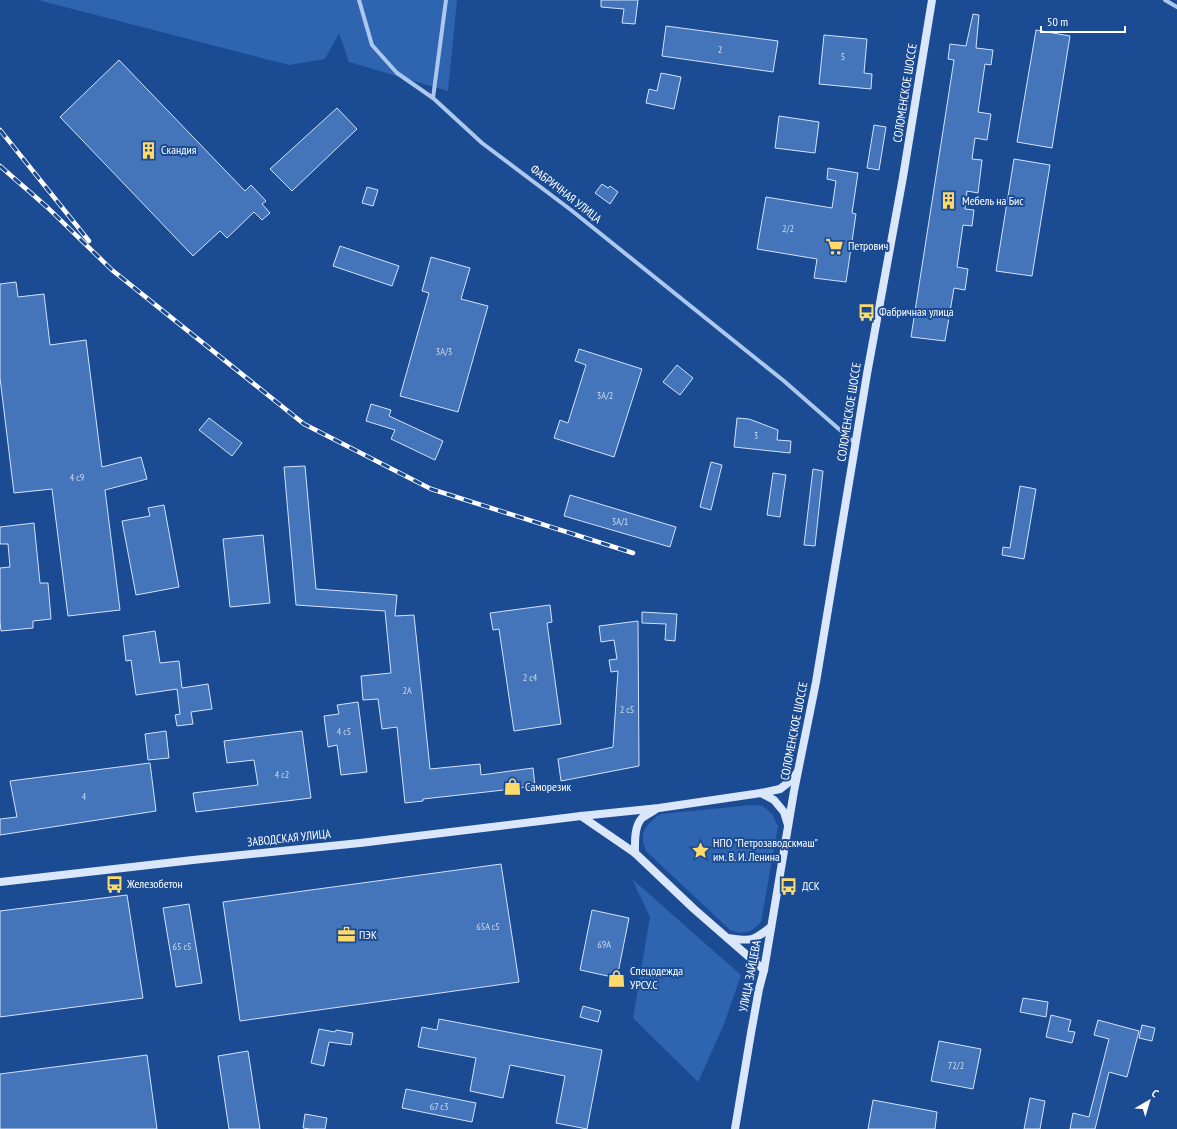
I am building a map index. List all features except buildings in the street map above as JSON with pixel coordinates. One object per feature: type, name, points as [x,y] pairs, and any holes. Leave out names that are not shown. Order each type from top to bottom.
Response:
[{"type":"main road","name":"СОЛОМЕНСКОЕ ШОССЕ","points":[[788,827],[818,667],[932,0]]},
{"type":"main road","name":"ЗАВОДСКАЯ УЛИЦА","points":[[0,882],[360,843],[659,808],[780,789],[799,771]]},
{"type":"main road","points":[[761,793],[774,800],[784,812],[788,827]]},
{"type":"main road","points":[[635,853],[637,827],[641,819],[659,808]]},
{"type":"main road","points":[[581,816],[635,853],[764,970]]},
{"type":"main road","name":"УЛИЦА ЗАЙЦЕВА","points":[[735,1129],[788,827]]},
{"type":"main road","points":[[727,938],[748,941],[759,937],[771,927]]},
{"type":"street","name":"ФАБРИЧНАЯ УЛИЦА","points":[[359,0],[372,44],[397,73],[433,98],[482,142],[571,210],[778,376],[856,444]]},
{"type":"street","points":[[433,98],[446,0]]},
{"type":"street","points":[[1165,0],[1177,7]]},
{"type":"shaded area","points":[[38,0],[457,0],[448,91],[349,62],[339,33],[325,59],[289,65]]},
{"type":"shaded area","points":[[752,805],[763,806],[772,814],[778,826],[761,922],[751,931],[743,933],[730,930],[646,851],[643,834],[647,826],[660,814]]},
{"type":"shaded area","points":[[632,879],[741,975],[724,1024],[698,1082],[633,1018],[650,917]]},
{"type":"railway","points":[[0,130],[89,241]]},
{"type":"railway","points":[[0,166],[47,207],[112,270],[304,424],[431,489],[633,553]]},
{"type":"place","name":"Скандия","points":[[148,150]]},
{"type":"place","name":"Мебель на Бис","points":[[949,201]]},
{"type":"place","name":"Петрович","points":[[835,246]]},
{"type":"place","name":"Фабричная улица","points":[[866,312]]},
{"type":"place","name":"Саморезик","points":[[512,787]]},
{"type":"place","name":"НПО \"Петрозаводскмаш\" им. В. И. Ленина","points":[[700,850]]},
{"type":"place","name":"Железобетон","points":[[114,884]]},
{"type":"place","name":"ДСК","points":[[789,886]]},
{"type":"place","name":"ПЭК","points":[[346,935]]},
{"type":"place","name":"Спецодежда УРСУ.С","points":[[617,978]]}]
